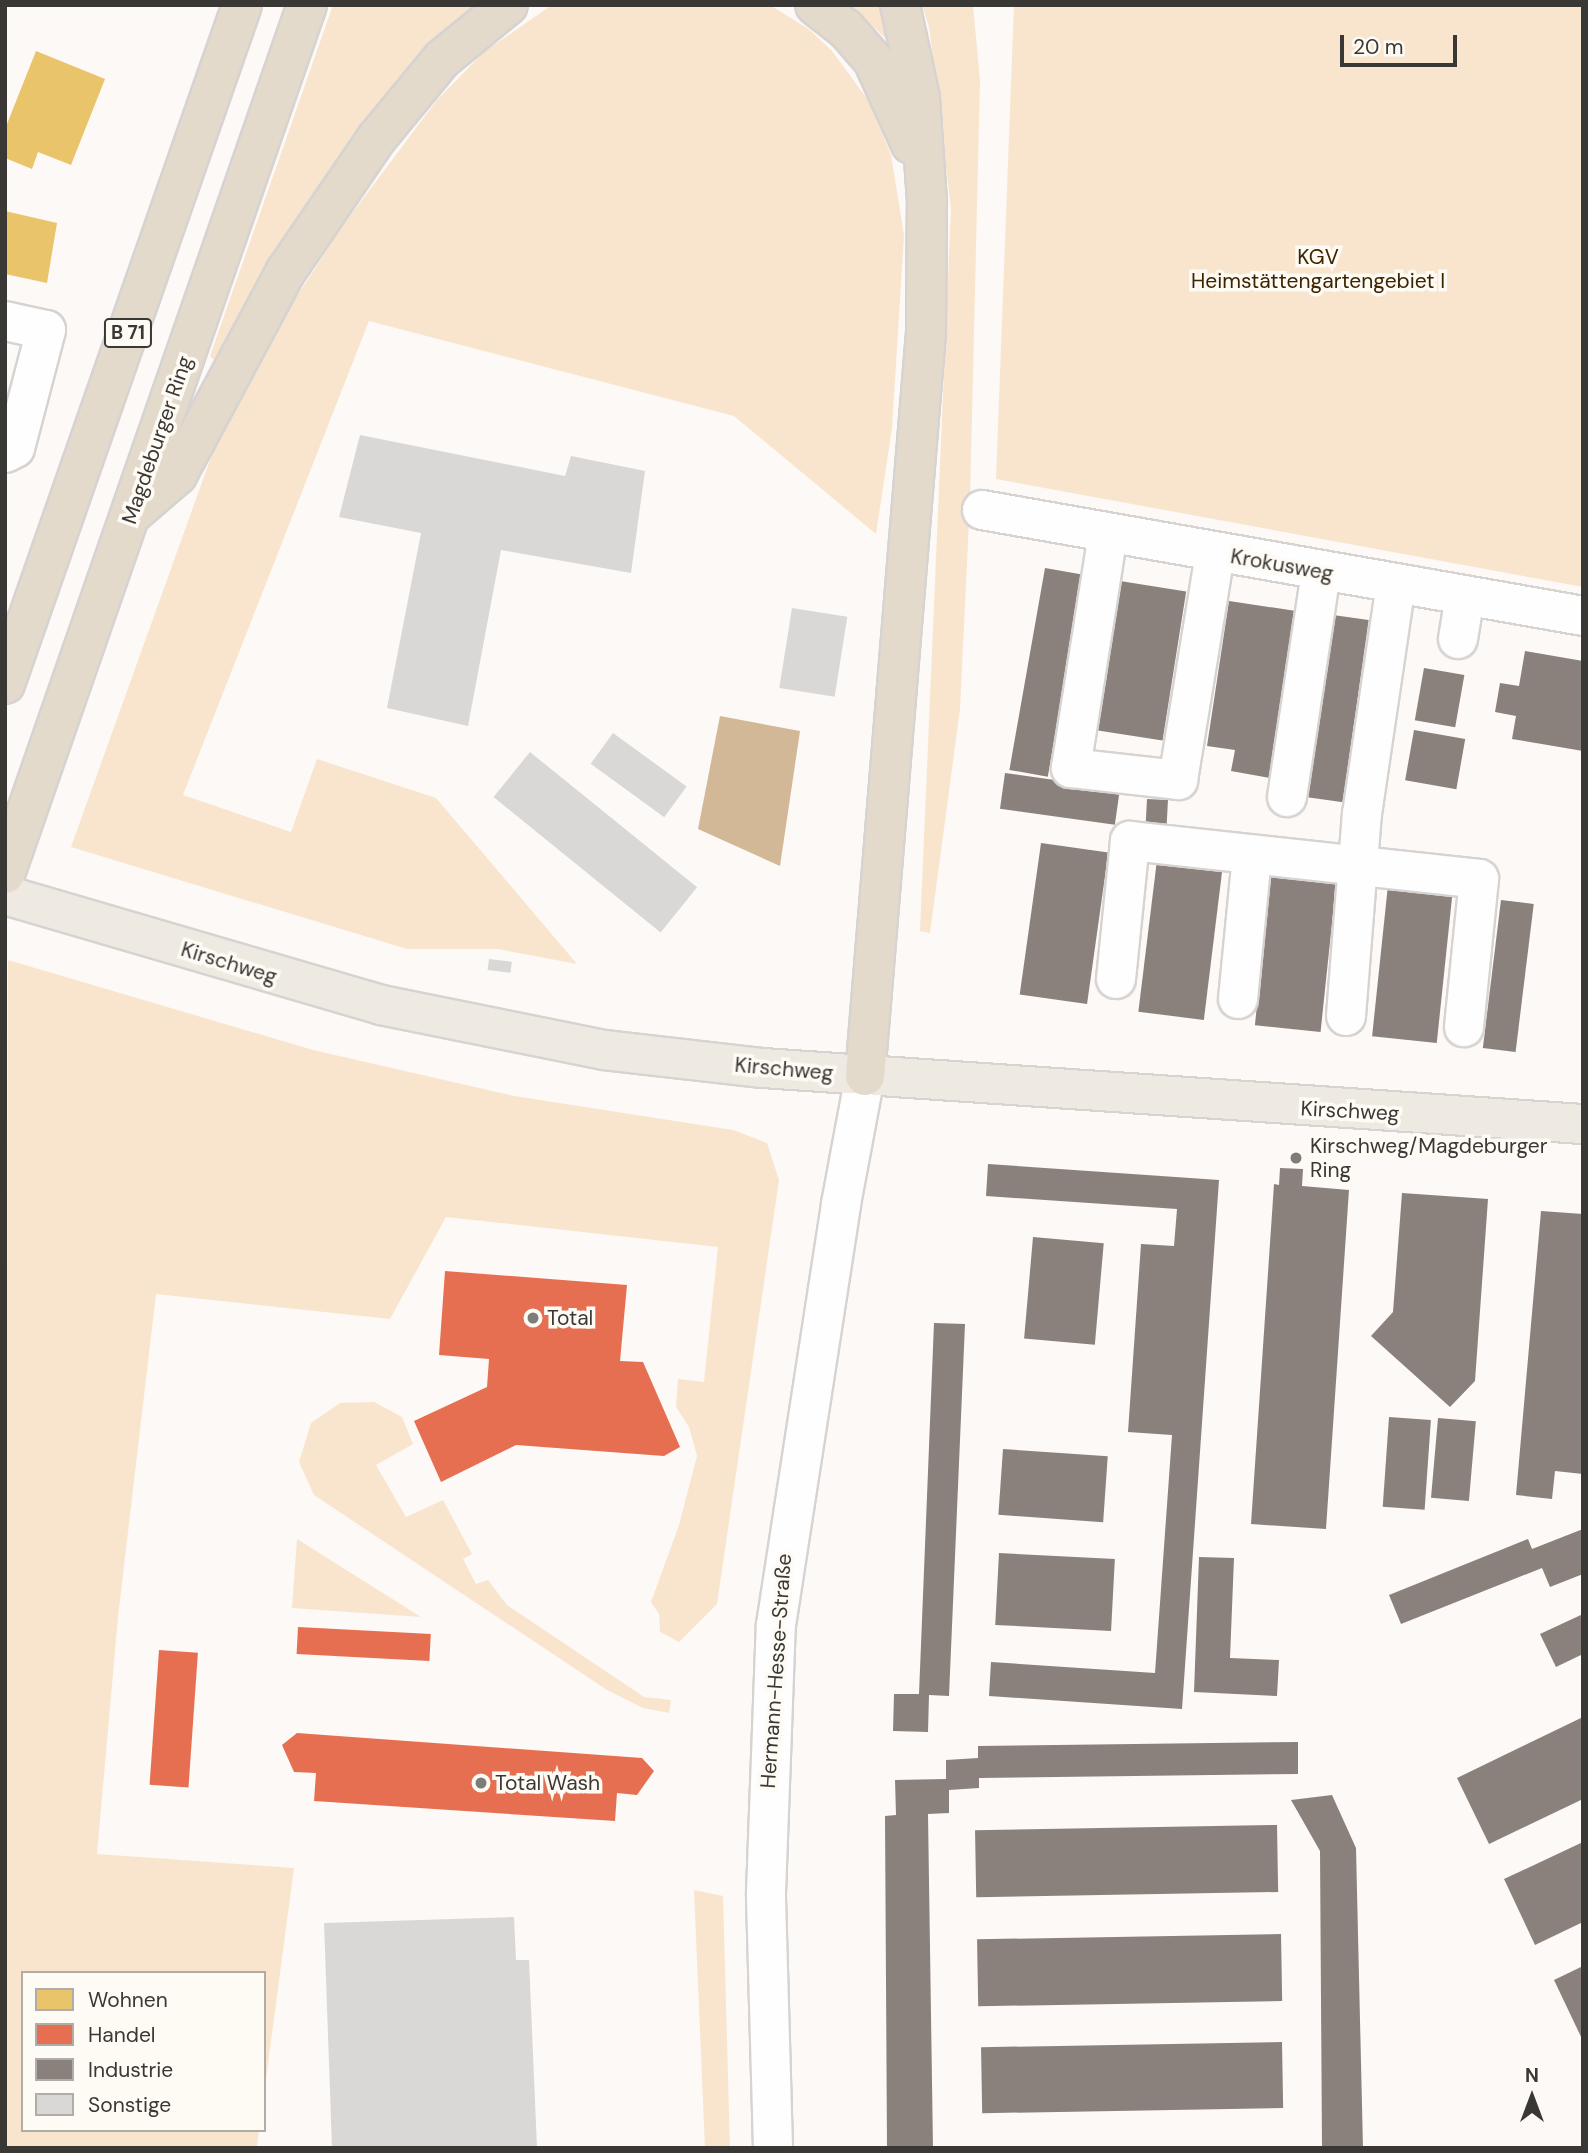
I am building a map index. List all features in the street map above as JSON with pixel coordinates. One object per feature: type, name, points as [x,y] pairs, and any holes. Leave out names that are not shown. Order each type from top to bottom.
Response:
[{"type":"highway","name":"B 71","points":[[5,684],[242,5]]},
{"type":"highway","name":"Magdeburger Ring","points":[[5,874],[307,5]]},
{"type":"highway","points":[[132,514],[177,475],[286,271],[376,139],[442,59],[508,5]]},
{"type":"highway","points":[[815,5],[846,29],[883,77],[906,130],[927,202]]},
{"type":"highway","points":[[865,1076],[926,332],[927,202],[920,98],[900,5]]},
{"type":"main road","name":"Kirschweg","points":[[5,895],[286,980],[520,1035],[657,1057],[865,1076],[1583,1124]]},
{"type":"street","points":[[5,321],[46,330],[15,448],[5,453]]},
{"type":"street","name":"Krokusweg","points":[[982,510],[1583,616]]},
{"type":"street","points":[[1108,534],[1071,768],[1178,780],[1215,553]]},
{"type":"street","points":[[1287,797],[1321,571]]},
{"type":"street","points":[[1346,1016],[1361,867],[1362,814],[1396,585]]},
{"type":"street","points":[[1458,639],[1465,596]]},
{"type":"street","points":[[1116,979],[1130,841],[1479,879],[1464,1027]]},
{"type":"street","points":[[1238,999],[1252,855]]},
{"type":"street","name":"Hermann-Hesse-Straße","points":[[773,2148],[766,1892],[776,1625],[841,1204],[865,1076]]},
{"type":"green space","points":[[333,5],[476,5],[429,45],[341,154],[275,253],[218,359],[213,359],[210,356]]},
{"type":"green space","points":[[552,5],[770,5],[810,30],[832,51],[868,100],[891,155],[904,235],[892,428],[876,534],[734,416],[369,321],[183,795],[291,832],[317,759],[436,798],[577,964],[498,949],[407,949],[71,847],[219,435],[272,335],[341,228],[437,100],[484,52]]},
{"type":"green space","points":[[851,5],[878,5],[888,31],[885,38]]},
{"type":"green space","points":[[922,5],[973,5],[980,80],[970,500],[960,709],[930,933],[920,931],[951,209],[929,27]]},
{"type":"green space","name":"KGV Heimstättengartengebiet I","points":[[1014,5],[1583,5],[1583,587],[996,479]]},
{"type":"green space","points":[[8,960],[313,1050],[514,1096],[733,1130],[767,1143],[779,1180],[717,1604],[679,1642],[660,1632],[659,1614],[651,1602],[679,1525],[697,1456],[689,1427],[676,1407],[678,1379],[704,1382],[718,1247],[446,1217],[390,1319],[156,1294],[118,1617],[97,1854],[294,1868],[266,2079],[266,1971],[21,1971],[21,2132],[259,2132],[257,2148],[5,2148]]},
{"type":"green space","points":[[374,1402],[402,1417],[413,1444],[376,1465],[406,1517],[443,1500],[472,1554],[463,1559],[476,1584],[488,1580],[507,1605],[644,1697],[671,1700],[669,1713],[643,1708],[607,1690],[314,1495],[299,1462],[311,1423],[340,1403]]},
{"type":"green space","points":[[297,1539],[421,1617],[292,1608]]},
{"type":"green space","points":[[694,1890],[723,1896],[730,2148],[705,2148]]},
{"type":"shaded area","points":[[720,716],[800,731],[780,866],[698,829]]},
{"type":"building: Wohnen","points":[[36,51],[105,79],[71,165],[38,152],[32,169],[5,158],[5,129]]},
{"type":"building: Wohnen","points":[[5,211],[57,223],[47,283],[5,274]]},
{"type":"building: Handel","points":[[445,1271],[627,1285],[620,1361],[643,1362],[680,1447],[664,1456],[516,1445],[441,1482],[414,1421],[487,1387],[489,1359],[439,1355]]},
{"type":"building: Handel","points":[[298,1627],[431,1634],[429,1661],[297,1654]]},
{"type":"building: Handel","points":[[159,1650],[198,1653],[188,1787],[150,1785]]},
{"type":"building: Handel","name":"Total Wash","points":[[297,1733],[642,1758],[654,1771],[637,1795],[617,1793],[615,1821],[314,1801],[316,1773],[294,1772],[282,1745]]},
{"type":"building: Industrie","points":[[1045,568],[1083,575],[1048,777],[1009,770]]},
{"type":"building: Industrie","points":[[1120,581],[1186,591],[1163,741],[1096,730]]},
{"type":"building: Industrie","points":[[1229,601],[1296,611],[1270,778],[1231,771],[1235,750],[1207,746]]},
{"type":"building: Industrie","points":[[1333,615],[1369,620],[1343,802],[1307,797]]},
{"type":"building: Industrie","points":[[1525,651],[1583,661],[1583,751],[1512,739],[1516,716],[1495,712],[1500,683],[1519,686]]},
{"type":"building: Industrie","points":[[1424,668],[1464,675],[1455,727],[1415,720]]},
{"type":"building: Industrie","points":[[1414,730],[1465,739],[1456,789],[1405,780]]},
{"type":"building: Industrie","points":[[1005,773],[1120,789],[1115,825],[1000,809]]},
{"type":"building: Industrie","points":[[1147,799],[1168,800],[1167,824],[1146,823]]},
{"type":"building: Industrie","points":[[1041,843],[1108,852],[1087,1004],[1020,995]]},
{"type":"building: Industrie","points":[[1157,860],[1223,868],[1204,1020],[1138,1012]]},
{"type":"building: Industrie","points":[[1271,872],[1337,879],[1321,1032],[1255,1025]]},
{"type":"building: Industrie","points":[[1388,885],[1453,892],[1437,1043],[1372,1036]]},
{"type":"building: Industrie","points":[[1501,900],[1534,904],[1516,1052],[1483,1048]]},
{"type":"building: Industrie","points":[[988,1164],[1219,1180],[1182,1709],[989,1696],[991,1662],[1155,1673],[1172,1435],[1128,1432],[1141,1244],[1174,1246],[1177,1209],[986,1196]]},
{"type":"building: Industrie","points":[[1280,1168],[1303,1169],[1302,1186],[1349,1190],[1326,1529],[1251,1524],[1274,1184],[1279,1185]]},
{"type":"building: Industrie","points":[[1402,1193],[1488,1199],[1475,1381],[1450,1407],[1371,1336],[1393,1312]]},
{"type":"building: Industrie","points":[[1541,1211],[1583,1214],[1583,1474],[1555,1471],[1552,1499],[1516,1495]]},
{"type":"building: Industrie","points":[[1033,1237],[1104,1243],[1095,1345],[1024,1339]]},
{"type":"building: Industrie","points":[[934,1323],[965,1324],[949,1696],[929,1695],[928,1732],[893,1731],[894,1694],[919,1694]]},
{"type":"building: Industrie","points":[[1389,1417],[1431,1420],[1425,1510],[1383,1507]]},
{"type":"building: Industrie","points":[[1438,1418],[1476,1421],[1469,1501],[1431,1498]]},
{"type":"building: Industrie","points":[[1003,1449],[1108,1456],[1103,1522],[998,1515]]},
{"type":"building: Industrie","points":[[1583,1529],[1583,1574],[1550,1587],[1542,1568],[1401,1624],[1389,1595],[1528,1539],[1532,1549]]},
{"type":"building: Industrie","points":[[999,1553],[1115,1559],[1111,1631],[995,1625]]},
{"type":"building: Industrie","points":[[1199,1557],[1234,1558],[1230,1658],[1279,1660],[1277,1696],[1194,1692]]},
{"type":"building: Industrie","points":[[1583,1614],[1583,1654],[1556,1667],[1540,1634]]},
{"type":"building: Industrie","points":[[1583,1717],[1583,1799],[1489,1844],[1457,1778]]},
{"type":"building: Industrie","points":[[1298,1742],[1298,1774],[979,1778],[979,1788],[949,1790],[949,1813],[928,1814],[933,2148],[887,2148],[885,1816],[896,1815],[895,1780],[946,1779],[946,1760],[978,1758],[978,1746]]},
{"type":"building: Industrie","points":[[1332,1795],[1356,1848],[1363,2148],[1322,2148],[1320,1851],[1291,1800]]},
{"type":"building: Industrie","points":[[1277,1825],[1278,1892],[976,1897],[975,1830]]},
{"type":"building: Industrie","points":[[1583,1842],[1583,1922],[1535,1945],[1504,1879]]},
{"type":"building: Industrie","points":[[1281,1934],[1282,2001],[978,2006],[977,1939]]},
{"type":"building: Industrie","points":[[1583,1966],[1583,2041],[1554,1980]]},
{"type":"building: Industrie","points":[[1282,2042],[1283,2108],[982,2113],[981,2047]]},
{"type":"building: Sonstige","points":[[360,435],[565,476],[571,456],[645,471],[631,573],[501,550],[468,726],[387,708],[421,533],[339,517]]},
{"type":"building: Sonstige","points":[[792,608],[847,617],[835,697],[779,688]]},
{"type":"building: Sonstige","points":[[613,733],[687,786],[664,817],[591,764]]},
{"type":"building: Sonstige","points":[[530,752],[697,887],[661,932],[493,797]]},
{"type":"building: Sonstige","points":[[489,959],[512,962],[510,973],[488,970]]},
{"type":"building: Sonstige","points":[[514,1917],[516,1960],[529,1960],[537,2148],[332,2148],[324,1923]]},
{"type":"place","name":"Kirschweg/Magdeburger Ring","points":[[1296,1158]]},
{"type":"place","name":"Total","points":[[533,1318]]},
{"type":"place","name":"Total Wash","points":[[481,1783]]}]
